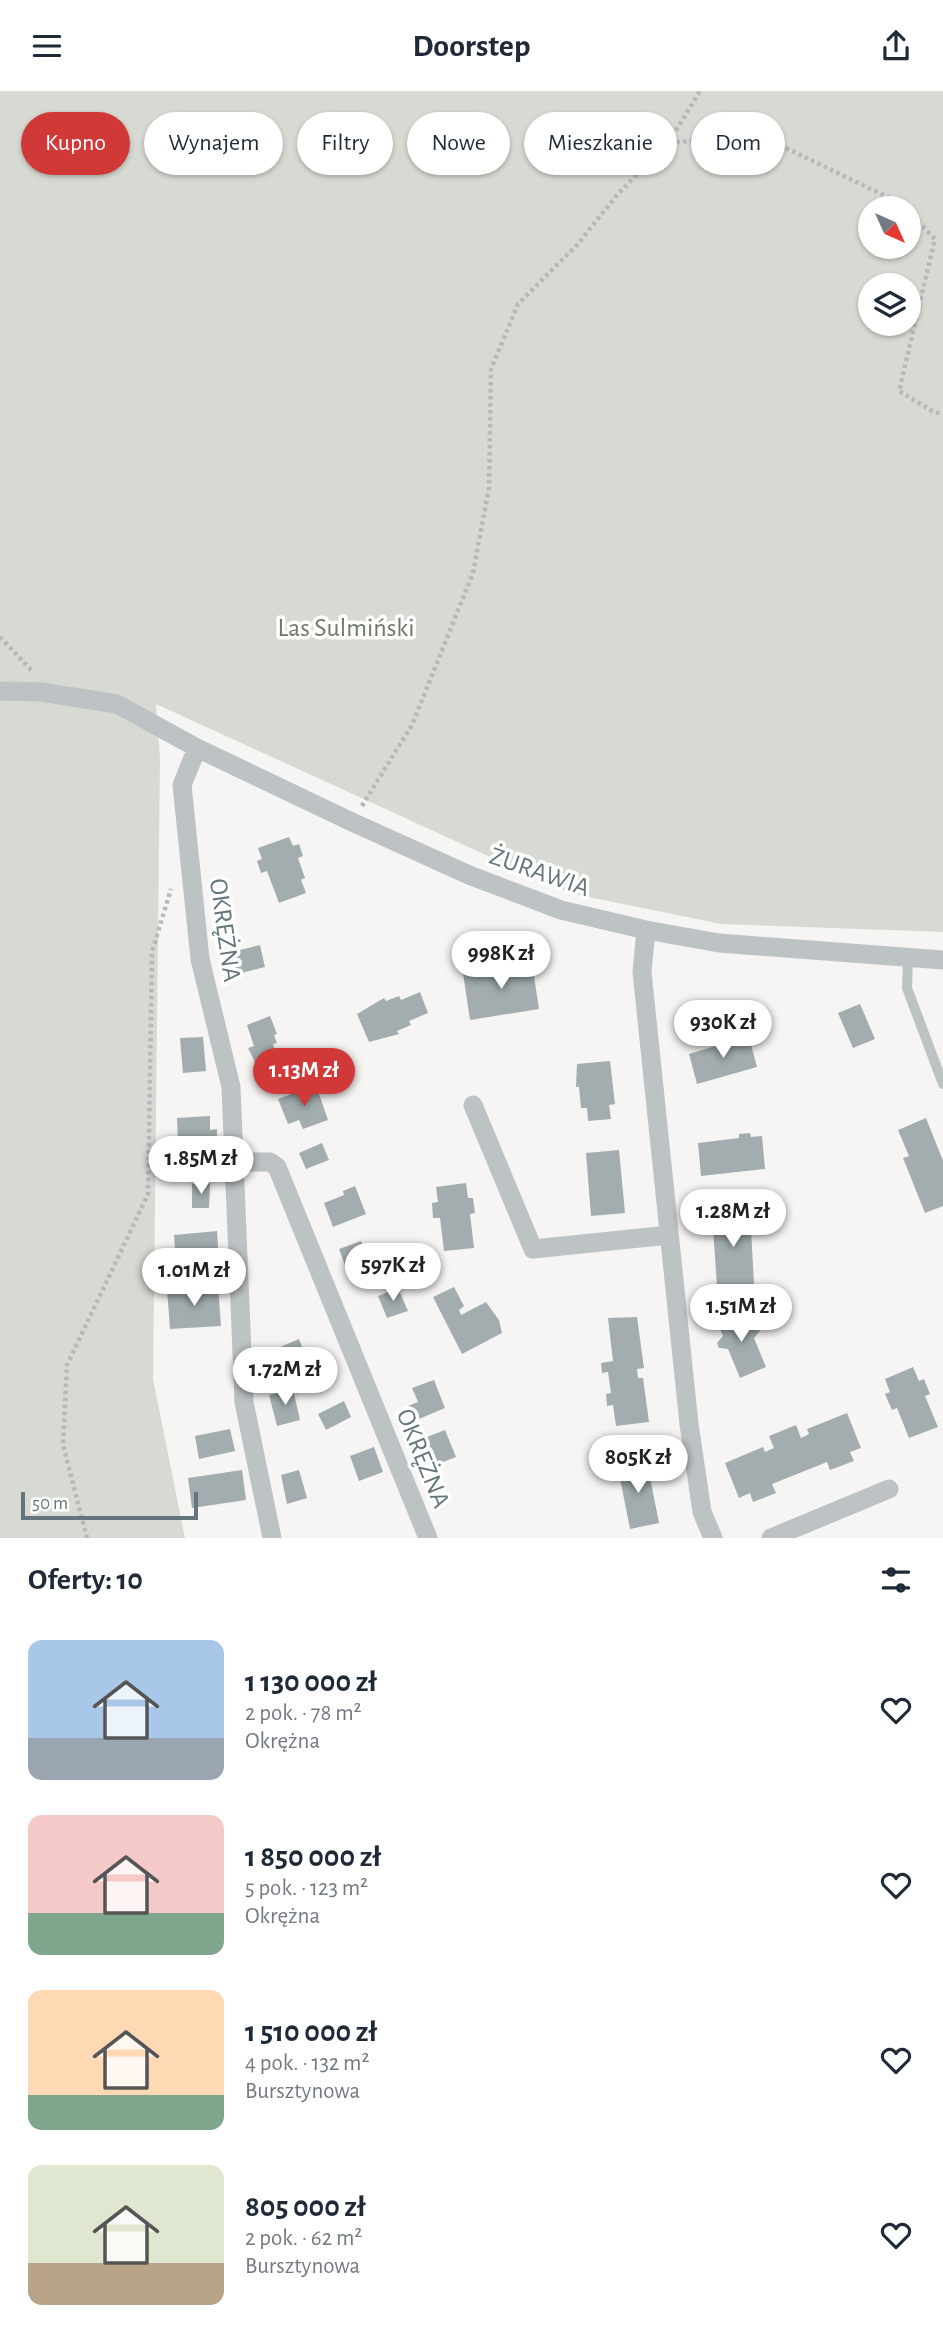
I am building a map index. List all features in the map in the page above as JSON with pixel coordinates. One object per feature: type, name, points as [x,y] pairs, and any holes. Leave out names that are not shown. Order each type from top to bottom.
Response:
[{"type":"street","name":"ŻURAWIA","points":[[0,691],[41,692],[117,704],[151,725],[352,822],[469,875],[561,910],[646,930],[777,950],[943,960]]},
{"type":"street","name":"OKRĘŻNA","points":[[197,748],[182,785],[200,959],[231,1087],[244,1402],[272,1538]]},
{"type":"street","points":[[646,930],[642,972],[669,1235],[698,1486],[702,1512],[713,1538]]},
{"type":"street","points":[[473,1105],[533,1248],[669,1235]]},
{"type":"street","name":"OKRĘŻNA","points":[[233,1162],[270,1162],[277,1167],[428,1538]]},
{"type":"street","points":[[771,1538],[888,1489]]},
{"type":"lane","points":[[908,958],[906,989],[943,1084]]},
{"type":"path","points":[[677,129],[700,91]]},
{"type":"path","points":[[677,142],[767,139],[887,196]]},
{"type":"path","points":[[352,822],[412,725],[473,573],[489,488],[491,369],[519,304],[638,175]]},
{"type":"path","points":[[921,224],[935,239],[899,391],[934,412],[943,414]]},
{"type":"path","points":[[0,637],[32,669],[41,692]]},
{"type":"path","points":[[87,1538],[63,1445],[68,1365],[148,1194],[152,952],[170,890],[190,868]]},
{"type":"green space","name":"Las Sulmiński","points":[[0,91],[943,91],[943,932],[721,924],[569,893],[156,704],[160,758],[153,1379],[185,1538],[0,1538]]},
{"type":"building","points":[[289,837],[293,846],[299,844],[303,856],[298,858],[305,878],[301,880],[306,893],[279,903],[267,871],[261,873],[257,861],[262,859],[258,848]]},
{"type":"building","points":[[260,945],[265,967],[237,974],[232,952]]},
{"type":"building","points":[[532,963],[539,1009],[470,1020],[463,973]]},
{"type":"building","points":[[420,992],[428,1013],[409,1021],[411,1025],[397,1031],[399,1034],[369,1042],[357,1014],[384,998],[386,1001],[399,996],[401,1000]]},
{"type":"building","points":[[860,1004],[875,1039],[853,1048],[838,1013]]},
{"type":"building","points":[[270,1016],[277,1034],[274,1035],[277,1043],[273,1044],[280,1064],[260,1072],[248,1048],[254,1046],[247,1025]]},
{"type":"building","points":[[203,1037],[206,1071],[183,1073],[180,1038]]},
{"type":"building","points":[[733,1037],[735,1041],[749,1037],[757,1067],[697,1084],[689,1054],[719,1045],[718,1041]]},
{"type":"building","points":[[610,1061],[615,1104],[609,1105],[611,1119],[588,1121],[587,1108],[581,1108],[579,1087],[576,1087],[577,1064]]},
{"type":"building","points":[[316,1085],[328,1120],[303,1129],[299,1120],[288,1124],[278,1099]]},
{"type":"building","points":[[210,1116],[210,1130],[217,1129],[217,1142],[178,1143],[177,1118]]},
{"type":"building","points":[[926,1118],[943,1161],[943,1206],[925,1213],[903,1158],[909,1156],[898,1130]]},
{"type":"building","points":[[750,1133],[751,1137],[762,1136],[765,1169],[701,1176],[698,1143],[739,1138],[739,1134]]},
{"type":"building","points":[[322,1143],[329,1160],[306,1169],[299,1153]]},
{"type":"building","points":[[619,1150],[625,1213],[591,1216],[586,1153]]},
{"type":"building","points":[[210,1183],[209,1208],[192,1208],[192,1184]]},
{"type":"building","points":[[466,1183],[468,1198],[473,1198],[475,1213],[470,1214],[474,1248],[444,1251],[440,1218],[433,1218],[432,1203],[438,1202],[436,1187]]},
{"type":"building","points":[[355,1186],[366,1214],[333,1227],[324,1203],[344,1195],[343,1191]]},
{"type":"building","points":[[750,1211],[754,1284],[717,1286],[712,1214]]},
{"type":"building","points":[[217,1231],[219,1261],[176,1264],[174,1235]]},
{"type":"building","points":[[361,1241],[371,1268],[349,1276],[339,1249]]},
{"type":"building","points":[[218,1286],[221,1326],[170,1329],[167,1289]]},
{"type":"building","points":[[454,1287],[464,1306],[459,1310],[461,1315],[486,1302],[499,1320],[502,1333],[462,1354],[433,1297]]},
{"type":"building","points":[[398,1288],[408,1311],[387,1318],[378,1296]]},
{"type":"building","points":[[730,1310],[737,1316],[743,1313],[748,1325],[758,1326],[760,1331],[754,1338],[766,1367],[740,1378],[728,1349],[719,1348],[717,1343],[723,1336],[718,1324],[724,1321],[725,1312]]},
{"type":"building","points":[[637,1317],[644,1368],[637,1369],[638,1378],[643,1378],[649,1422],[616,1426],[613,1405],[607,1406],[606,1394],[611,1393],[608,1372],[602,1373],[601,1363],[613,1361],[608,1318]]},
{"type":"building","points":[[299,1339],[306,1357],[273,1371],[266,1353]]},
{"type":"building","points":[[913,1367],[919,1381],[924,1379],[930,1394],[925,1396],[938,1427],[909,1438],[897,1408],[892,1410],[885,1394],[890,1392],[885,1379]]},
{"type":"building","points":[[434,1380],[445,1408],[414,1421],[408,1406],[418,1402],[412,1388]]},
{"type":"building","points":[[293,1389],[300,1420],[277,1426],[269,1395]]},
{"type":"building","points":[[344,1401],[351,1417],[326,1430],[318,1414]]},
{"type":"building","points":[[847,1413],[861,1448],[850,1452],[854,1461],[830,1470],[827,1462],[772,1484],[776,1493],[753,1502],[750,1493],[739,1498],[725,1463],[763,1447],[765,1452],[774,1448],[769,1436],[796,1425],[801,1438],[809,1434],[807,1429]]},
{"type":"building","points":[[230,1429],[235,1451],[199,1459],[195,1436]]},
{"type":"building","points":[[445,1430],[456,1457],[430,1467],[419,1440]]},
{"type":"building","points":[[374,1447],[383,1472],[359,1481],[350,1456]]},
{"type":"building","points":[[647,1462],[659,1523],[630,1529],[618,1468]]},
{"type":"building","points":[[242,1470],[246,1500],[192,1508],[188,1478]]},
{"type":"building","points":[[299,1470],[307,1498],[287,1504],[281,1475]]}]
